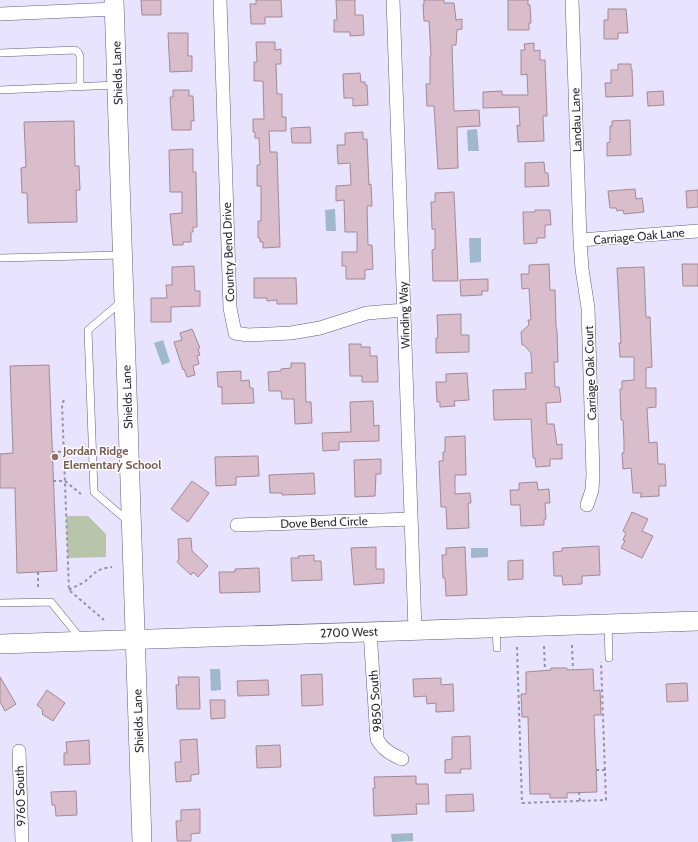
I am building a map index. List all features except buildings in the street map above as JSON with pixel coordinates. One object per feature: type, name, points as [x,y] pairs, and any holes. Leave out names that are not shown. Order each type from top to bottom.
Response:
[{"type":"main road","name":"Shields Lane","points":[[114,5],[142,842]]},
{"type":"main road","name":"2700 West","points":[[0,644],[698,621]]},
{"type":"street","name":"Country Bend Drive","points":[[220,0],[230,308],[235,333],[248,335],[305,331],[367,313],[404,310]]},
{"type":"street","name":"Winding Way","points":[[393,0],[415,630]]},
{"type":"street","name":"Landau Lane","points":[[572,0],[580,240]]},
{"type":"street","points":[[0,14],[114,5]]},
{"type":"street","name":"Carriage Oak Lane","points":[[580,240],[698,231]]},
{"type":"street","name":"Carriage Oak Court","points":[[580,240],[582,269],[588,308],[593,475],[592,490],[588,505]]},
{"type":"street","name":"Dove Bend Circle","points":[[237,525],[411,519]]},
{"type":"street","name":"9850 South","points":[[370,631],[377,739],[389,753],[402,759]]},
{"type":"street","name":"9760 South","points":[[19,751],[22,842]]},
{"type":"lane","points":[[0,53],[74,50],[78,52],[80,56],[80,86]]},
{"type":"lane","points":[[0,90],[117,85]]},
{"type":"lane","points":[[0,258],[123,255]]},
{"type":"lane","points":[[124,299],[88,330],[94,492],[132,524]]},
{"type":"lane","points":[[0,603],[51,602],[82,641]]},
{"type":"lane","points":[[608,624],[609,658]]},
{"type":"lane","points":[[496,628],[497,648]]},
{"type":"path","points":[[64,400],[62,404],[69,590],[104,620]]},
{"type":"path","points":[[52,452],[79,450]]},
{"type":"path","points":[[53,481],[65,481],[81,494]]},
{"type":"path","points":[[69,590],[84,582],[96,571],[112,567]]},
{"type":"path","points":[[38,572],[38,590]]},
{"type":"path","points":[[572,645],[573,670]]},
{"type":"path","points":[[544,646],[545,671]]},
{"type":"path","points":[[517,647],[522,803],[559,800],[606,800],[600,659]]},
{"type":"path","points":[[596,770],[605,770]]},
{"type":"path","points":[[579,792],[580,801]]},
{"type":"green space","points":[[66,516],[88,516],[106,534],[106,557],[68,558]]},
{"type":"water","points":[[477,129],[479,151],[468,151],[467,130]]},
{"type":"water","points":[[335,209],[336,231],[326,231],[325,210]]},
{"type":"water","points":[[469,238],[481,238],[481,262],[470,263]]},
{"type":"water","points":[[163,340],[170,362],[162,365],[154,343]]},
{"type":"water","points":[[471,548],[488,548],[488,557],[471,558]]},
{"type":"water","points":[[210,669],[220,669],[221,690],[211,691]]},
{"type":"water","points":[[413,833],[413,841],[392,842],[391,834]]},
{"type":"place","name":"Jordan Ridge Elementary School","points":[[55,457]]}]
